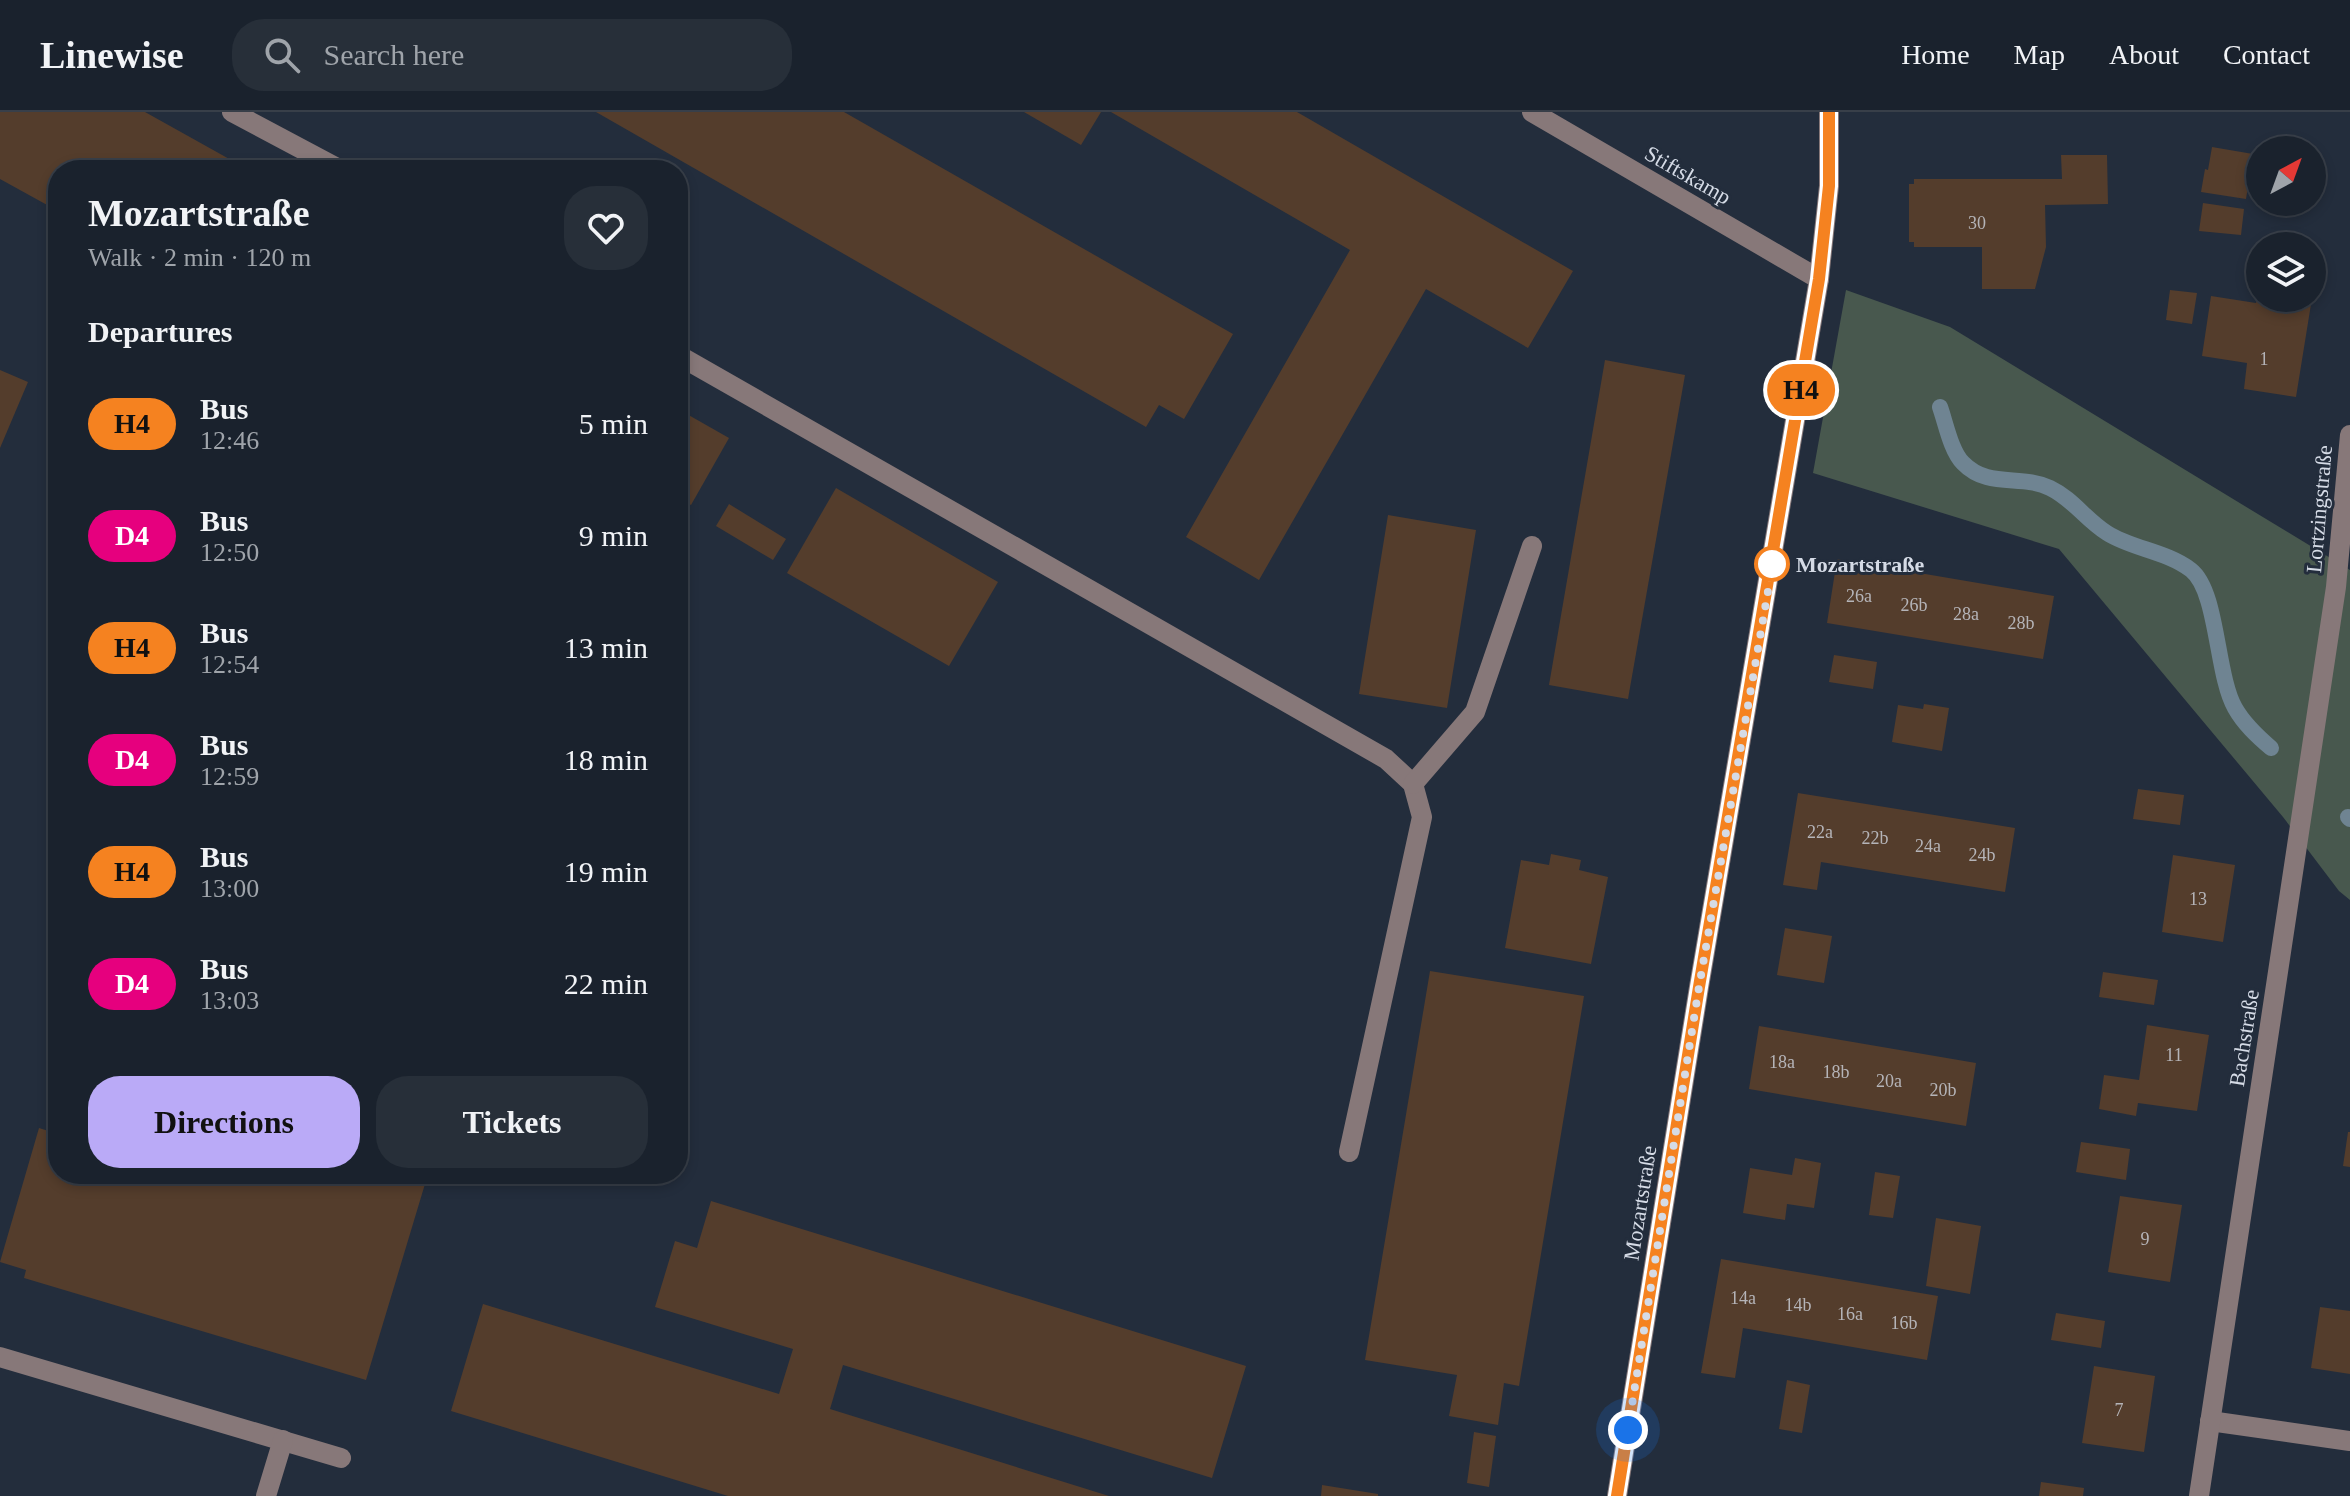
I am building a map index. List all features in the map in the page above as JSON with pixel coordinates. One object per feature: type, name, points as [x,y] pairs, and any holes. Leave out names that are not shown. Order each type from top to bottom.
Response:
[{"type":"street","points":[[232,112],[322,160]]},
{"type":"street","name":"Stiftskamp","points":[[1532,112],[1819,279]]},
{"type":"street","name":"Mozartstraße","points":[[1617,1496],[1699,987],[1819,279],[1829,186],[1829,112]]},
{"type":"street","points":[[688,361],[1386,759],[1413,784],[1422,817],[1349,1152]]},
{"type":"street","name":"Lortzingstraße","points":[[2336,587],[2350,435]]},
{"type":"street","points":[[1413,784],[1475,712],[1532,546]]},
{"type":"street","name":"Bachstraße","points":[[2199,1496],[2336,587]]},
{"type":"street","points":[[0,1357],[341,1458]]},
{"type":"street","points":[[2210,1421],[2350,1441]]},
{"type":"street","points":[[266,1496],[283,1440]]},
{"type":"green space","points":[[1846,290],[1950,327],[2350,570],[2350,900],[2339,891],[2283,817],[2059,549],[1813,473]]},
{"type":"building","points":[[0,112],[145,112],[231,160],[48,160],[48,205],[0,179]]},
{"type":"building","points":[[596,112],[844,112],[1233,334],[1184,419],[1159,405],[1146,427],[688,165],[688,160],[680,160]]},
{"type":"building","points":[[1024,112],[1101,112],[1081,145]]},
{"type":"building","points":[[1111,112],[1297,112],[1573,271],[1528,348],[1426,289],[1259,580],[1186,537],[1350,250]]},
{"type":"building","points":[[2212,147],[2246,153],[2246,199],[2201,192],[2205,169],[2208,170]]},
{"type":"building","points":[[2061,155],[2107,155],[2108,204],[2045,205],[2046,247],[2035,289],[1982,289],[1982,247],[1914,247],[1914,242],[1909,242],[1909,184],[1914,184],[1914,179],[2062,179]]},
{"type":"building","points":[[2203,203],[2244,209],[2241,235],[2199,231]]},
{"type":"building","points":[[2170,290],[2197,293],[2192,324],[2166,320]]},
{"type":"building","points":[[2211,296],[2246,301],[2246,312],[2310,312],[2296,397],[2244,389],[2247,363],[2202,356]]},
{"type":"building","points":[[1605,360],[1685,375],[1628,699],[1549,685]]},
{"type":"building","points":[[0,370],[28,382],[0,448]]},
{"type":"building","points":[[688,415],[729,438],[691,505],[688,503]]},
{"type":"building","points":[[836,488],[998,582],[949,666],[787,573]]},
{"type":"building","points":[[729,504],[786,539],[773,560],[716,526]]},
{"type":"building","points":[[1388,515],[1476,530],[1447,708],[1359,694]]},
{"type":"building","points":[[1837,559],[2054,596],[2043,659],[1827,623]]},
{"type":"building","points":[[1834,655],[1877,662],[1873,689],[1829,682]]},
{"type":"building","points":[[1924,704],[1949,708],[1942,751],[1892,742],[1898,705],[1923,709]]},
{"type":"building","points":[[2138,789],[2184,795],[2180,825],[2133,819]]},
{"type":"building","points":[[1798,793],[2015,828],[2005,892],[1821,862],[1817,890],[1783,885]]},
{"type":"building","points":[[1551,854],[1581,860],[1579,870],[1608,877],[1591,964],[1505,948],[1521,860],[1549,865]]},
{"type":"building","points":[[2173,855],[2235,865],[2223,942],[2162,932]]},
{"type":"building","points":[[1785,928],[1832,936],[1824,983],[1777,975]]},
{"type":"building","points":[[1430,971],[1584,996],[1519,1386],[1504,1383],[1498,1425],[1449,1416],[1457,1375],[1365,1360]]},
{"type":"building","points":[[2103,972],[2158,980],[2154,1005],[2099,997]]},
{"type":"building","points":[[2147,1025],[2209,1035],[2197,1111],[2138,1103],[2136,1116],[2099,1109],[2104,1075],[2139,1080]]},
{"type":"building","points":[[1759,1026],[1976,1063],[1966,1126],[1749,1089]]},
{"type":"building","points":[[39,1128],[48,1131],[48,1184],[425,1184],[366,1380],[24,1278],[26,1270],[0,1262]]},
{"type":"building","points":[[2350,1132],[2350,1167],[2343,1166]]},
{"type":"building","points":[[2081,1142],[2130,1149],[2126,1180],[2076,1172]]},
{"type":"building","points":[[1795,1158],[1821,1163],[1814,1208],[1787,1204],[1785,1220],[1743,1213],[1750,1168],[1792,1175]]},
{"type":"building","points":[[1875,1172],[1900,1176],[1893,1218],[1869,1215]]},
{"type":"building","points":[[2120,1196],[2182,1205],[2170,1282],[2108,1272]]},
{"type":"building","points":[[711,1201],[1246,1366],[1212,1478],[843,1365],[830,1409],[1109,1496],[728,1496],[451,1411],[483,1304],[779,1394],[793,1349],[655,1307],[675,1241],[697,1248]]},
{"type":"building","points":[[1936,1218],[1981,1226],[1970,1294],[1926,1286]]},
{"type":"building","points":[[1721,1259],[1938,1296],[1927,1360],[1743,1328],[1735,1378],[1701,1373]]},
{"type":"building","points":[[2320,1307],[2350,1311],[2350,1374],[2311,1368]]},
{"type":"building","points":[[2056,1313],[2105,1321],[2101,1348],[2051,1340]]},
{"type":"building","points":[[2094,1366],[2155,1376],[2144,1452],[2082,1443]]},
{"type":"building","points":[[1787,1380],[1810,1385],[1802,1433],[1779,1429]]},
{"type":"building","points":[[1474,1432],[1496,1436],[1489,1487],[1467,1483]]},
{"type":"building","points":[[2041,1482],[2084,1488],[2083,1496],[2039,1496]]},
{"type":"building","points":[[1322,1485],[1378,1494],[1378,1496],[1321,1496]]},
{"type":"waterway","points":[[1940,407],[1955,452],[1973,471],[1994,479],[2028,482],[2050,488],[2107,533],[2171,558],[2191,570],[2207,596],[2224,675],[2235,708],[2251,730],[2271,748]]},
{"type":"bus line","name":"H4","points":[[1617,1496],[1699,987],[1819,279],[1829,186],[1829,112]]},
{"type":"place","name":"Mozartstraße","points":[[1772,564]]},
{"type":"route","points":[[1628,1430],[1699,987],[1775,551],[1772,564]]}]
